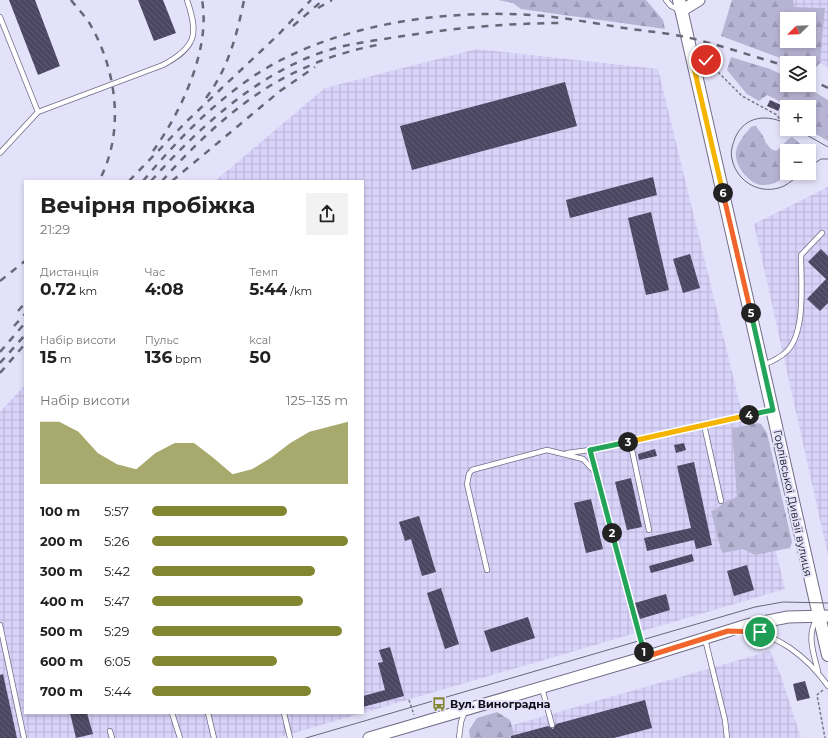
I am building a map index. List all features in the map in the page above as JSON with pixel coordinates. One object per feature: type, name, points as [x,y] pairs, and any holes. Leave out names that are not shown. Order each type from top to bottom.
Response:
[{"type":"main road","name":"Горлівської Дивізії вулиця","points":[[680,6],[773,410],[824,616],[828,655]]},
{"type":"street","points":[[680,6],[698,0]]},
{"type":"street","points":[[369,738],[645,657],[748,625],[788,617],[824,616]]},
{"type":"lane","points":[[0,153],[38,112],[149,70],[179,56],[189,48],[194,24],[187,0]]},
{"type":"lane","points":[[666,0],[671,6],[680,6]]},
{"type":"lane","points":[[0,17],[38,112]]},
{"type":"lane","points":[[763,365],[771,362],[788,351],[798,330],[801,255],[822,233]]},
{"type":"lane","points":[[562,453],[590,450],[773,410]]},
{"type":"lane","points":[[704,425],[721,501]]},
{"type":"lane","points":[[630,441],[649,530]]},
{"type":"lane","points":[[590,450],[645,657]]},
{"type":"lane","points":[[487,570],[467,484],[469,474],[472,470],[481,466],[541,451],[562,453],[583,459],[596,472]]},
{"type":"lane","points":[[819,673],[812,642],[812,631],[813,625],[824,616]]},
{"type":"lane","points":[[0,625],[24,738]]},
{"type":"lane","points":[[728,631],[755,632],[770,636],[800,655],[819,673],[828,686]]},
{"type":"lane","points":[[705,639],[725,720],[727,738]]},
{"type":"lane","points":[[542,687],[552,725]]},
{"type":"lane","points":[[459,738],[461,722],[466,710]]},
{"type":"lane","points":[[172,714],[180,738]]},
{"type":"lane","points":[[208,714],[214,738]]},
{"type":"lane","points":[[284,714],[290,738]]},
{"type":"lane","points":[[110,731],[112,738]]},
{"type":"path","points":[[692,60],[706,60],[742,96],[777,115],[780,120]]},
{"type":"path","points":[[825,738],[817,695],[828,686]]},
{"type":"path","points":[[409,700],[417,724]]},
{"type":"shaded area","points":[[793,0],[828,0],[828,68],[820,63],[825,8],[793,7]]},
{"type":"shaded area","points":[[477,49],[658,69],[785,589],[364,713],[364,180],[216,180],[325,88]]},
{"type":"shaded area","points":[[828,187],[828,555],[754,224]]},
{"type":"shaded area","points":[[24,386],[24,714],[359,714],[277,738],[0,738],[0,412]]},
{"type":"shaded area","points":[[770,651],[781,676],[801,738],[468,738]]},
{"type":"green space","points":[[498,0],[646,0],[663,20],[665,29],[521,9],[513,3]]},
{"type":"green space","points":[[732,0],[793,0],[794,7],[825,8],[820,63],[816,67],[816,56],[780,56],[780,58],[721,36]]},
{"type":"green space","points":[[731,57],[770,69],[780,74],[780,92],[815,92],[828,100],[828,141],[816,134],[816,100],[780,100],[780,102],[767,95],[759,101],[747,94],[727,70]]},
{"type":"green space","points":[[756,126],[771,149],[776,151],[780,148],[780,180],[769,185],[756,184],[751,181],[743,173],[737,162],[736,152],[738,145],[751,127]]},
{"type":"green space","points":[[792,137],[801,144],[784,144]]},
{"type":"green space","points":[[758,423],[761,424],[767,433],[792,542],[790,548],[755,555],[743,549],[723,553],[711,511],[717,509],[723,503],[737,497],[732,430],[734,428]]},
{"type":"green space","points":[[497,712],[510,720],[515,738],[470,738],[469,730],[477,718]]},
{"type":"building","points":[[9,0],[35,0],[60,66],[38,75]]},
{"type":"building","points":[[138,0],[163,0],[176,33],[154,41]]},
{"type":"building","points":[[565,82],[577,126],[412,170],[400,126]]},
{"type":"building","points":[[770,100],[780,105],[778,111],[767,106]]},
{"type":"building","points":[[653,177],[657,195],[570,218],[566,200]]},
{"type":"building","points":[[651,212],[669,290],[646,295],[628,218]]},
{"type":"building","points":[[821,249],[828,256],[828,303],[820,311],[807,299],[826,279],[808,262]]},
{"type":"building","points":[[690,254],[700,288],[683,293],[673,259]]},
{"type":"building","points":[[684,443],[686,450],[676,453],[674,445]]},
{"type":"building","points":[[655,449],[657,456],[639,460],[638,454]]},
{"type":"building","points":[[694,462],[712,545],[696,549],[694,540],[647,551],[644,538],[691,528],[677,466]]},
{"type":"building","points":[[631,478],[642,527],[627,530],[615,482]]},
{"type":"building","points":[[591,499],[603,549],[586,553],[574,503]]},
{"type":"building","points":[[419,516],[436,572],[422,576],[411,539],[405,541],[399,522]]},
{"type":"building","points":[[692,554],[694,561],[651,573],[649,566]]},
{"type":"building","points":[[747,565],[754,590],[734,596],[727,571]]},
{"type":"building","points":[[441,588],[459,644],[445,649],[427,593]]},
{"type":"building","points":[[666,594],[670,610],[640,619],[635,603]]},
{"type":"building","points":[[528,617],[535,638],[491,652],[484,631]]},
{"type":"building","points":[[390,647],[404,696],[364,707],[364,696],[385,690],[378,663],[383,662],[379,650]]},
{"type":"building","points":[[3,674],[17,738],[0,738],[0,675]]},
{"type":"building","points":[[805,681],[810,698],[797,701],[793,684]]},
{"type":"building","points":[[645,700],[652,728],[614,738],[511,738],[511,736],[548,726],[553,729],[556,724]]},
{"type":"building","points":[[70,714],[87,714],[93,734],[76,738]]},
{"type":"tram line","points":[[780,121],[765,118],[751,121],[745,125],[739,130],[735,138],[731,156],[739,175],[745,181],[759,188],[776,189],[784,186],[792,180]]},
{"type":"tram line","points":[[808,136],[828,147]]},
{"type":"tram line","points":[[816,162],[821,159],[828,159]]},
{"type":"tram line","points":[[306,738],[755,607],[783,602],[828,603]]},
{"type":"railway","points":[[71,0],[90,24],[99,42],[112,81],[115,122],[107,162],[99,180]]},
{"type":"railway","points":[[153,151],[174,118],[198,59],[204,19],[202,0]]},
{"type":"railway","points":[[206,98],[214,87],[231,51],[244,0]]},
{"type":"railway","points":[[130,180],[188,120],[278,35],[311,0]]},
{"type":"railway","points":[[293,26],[323,0]]},
{"type":"railway","points":[[318,8],[332,0]]},
{"type":"railway","points":[[144,180],[192,127],[233,91],[248,80],[278,61],[311,46],[347,34],[384,25],[459,15],[496,14],[543,16],[686,37],[780,65]]},
{"type":"railway","points":[[152,180],[207,124],[249,90],[295,63],[320,53],[358,43],[439,31],[502,25],[565,23]]},
{"type":"railway","points":[[163,180],[209,133],[244,103],[263,90],[320,61],[377,45]]},
{"type":"railway","points":[[173,180],[280,91],[315,67]]},
{"type":"railway","points":[[816,82],[828,88]]},
{"type":"railway","points":[[0,281],[24,262]]},
{"type":"railway","points":[[18,311],[24,304]]},
{"type":"railway","points":[[14,326],[24,315]]},
{"type":"railway","points":[[0,352],[24,324]]},
{"type":"railway","points":[[0,363],[24,336]]},
{"type":"railway","points":[[0,373],[24,345]]},
{"type":"place","name":"Вул. Виноградна","points":[[439,704]]},
{"type":"route","points":[[706,60],[692,60],[773,410],[590,450],[645,657],[728,631],[760,632]]}]
